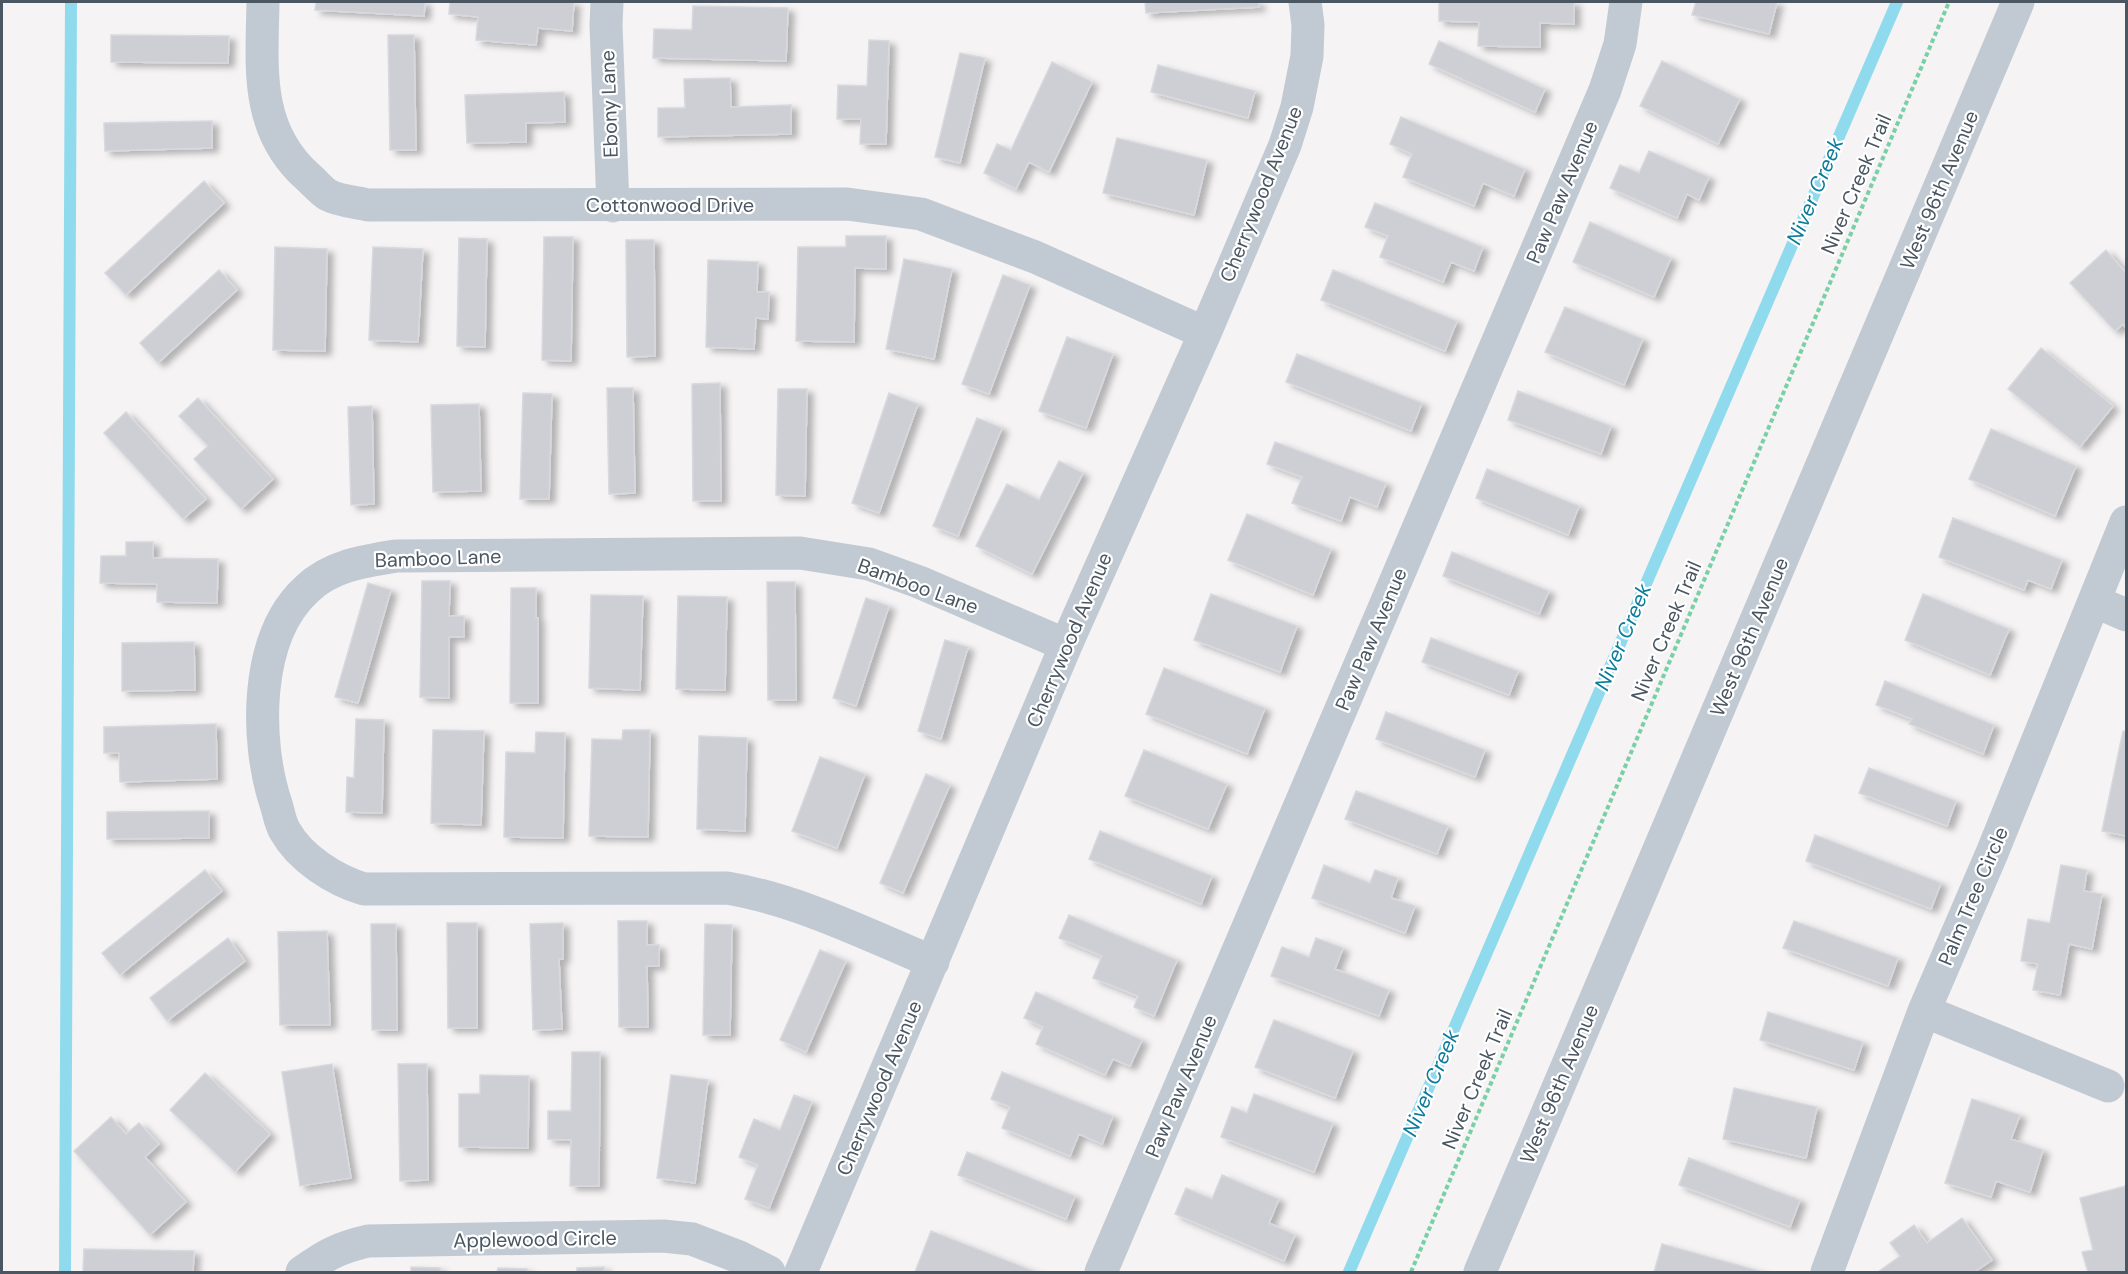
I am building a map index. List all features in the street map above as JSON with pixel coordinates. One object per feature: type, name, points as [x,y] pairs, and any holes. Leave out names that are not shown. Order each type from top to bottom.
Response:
[{"type":"street","name":"Cottonwood Drive","points":[[263,2],[262,74],[266,104],[273,128],[283,151],[328,195],[368,205],[847,204],[921,214],[1035,257],[1204,333]]},
{"type":"street","name":"Ebony Lane","points":[[607,2],[613,206]]},
{"type":"street","name":"Cherrywood Avenue","points":[[801,1272],[1066,645],[1285,145],[1298,107],[1307,56],[1308,25],[1305,2]]},
{"type":"street","name":"Paw Paw Avenue","points":[[1101,1272],[1605,90],[1620,44],[1626,2]]},
{"type":"street","name":"West 96th Avenue","points":[[1480,1272],[2018,2]]},
{"type":"street","name":"Palm Tree Circle","points":[[1827,1272],[1924,1011],[1992,853],[2127,522]]},
{"type":"street","name":"Bamboo Lane","points":[[933,962],[806,909],[752,892],[727,888],[364,889],[344,883],[308,859],[285,831],[271,789],[263,740],[263,709],[266,673],[273,642],[287,610],[308,588],[337,570],[362,561],[396,556],[800,553],[869,564],[919,582],[1066,645]]},
{"type":"street","points":[[2094,601],[2127,615]]},
{"type":"street","points":[[1924,1011],[2108,1086]]},
{"type":"street","name":"Applewood Circle","points":[[302,1272],[334,1251],[368,1241],[663,1236],[692,1239],[739,1257],[769,1272]]},
{"type":"path","name":"Niver Creek Trail","points":[[1411,1272],[1949,2]]},
{"type":"building","points":[[316,2],[425,2],[424,16],[315,10]]},
{"type":"building","points":[[450,2],[574,2],[572,31],[538,28],[536,45],[476,40],[478,17],[449,14]]},
{"type":"building","points":[[1145,2],[1259,2],[1259,7],[1146,13]]},
{"type":"building","points":[[1439,2],[1574,2],[1574,24],[1540,23],[1540,47],[1478,46],[1479,22],[1439,21]]},
{"type":"building","points":[[1696,2],[1777,2],[1769,34],[1692,15]]},
{"type":"building","points":[[693,6],[788,8],[786,61],[653,58],[654,29],[692,30]]},
{"type":"building","points":[[111,35],[229,36],[228,63],[111,62]]},
{"type":"building","points":[[388,35],[414,35],[416,150],[390,150]]},
{"type":"building","points":[[869,40],[889,41],[886,144],[860,144],[861,119],[837,119],[838,85],[867,86]]},
{"type":"building","points":[[1439,41],[1545,89],[1535,112],[1429,64]]},
{"type":"building","points":[[960,53],[985,58],[960,163],[935,157]]},
{"type":"building","points":[[1662,61],[1740,99],[1718,144],[1640,106]]},
{"type":"building","points":[[1052,62],[1092,82],[1049,172],[1029,162],[1016,189],[984,173],[997,144],[1011,150]]},
{"type":"building","points":[[1158,65],[1255,91],[1248,118],[1151,92]]},
{"type":"building","points":[[730,78],[731,107],[791,105],[791,134],[658,137],[658,108],[685,108],[684,79]]},
{"type":"building","points":[[564,92],[565,122],[526,123],[526,142],[467,143],[465,95]]},
{"type":"building","points":[[1401,117],[1525,169],[1514,196],[1483,183],[1474,206],[1403,177],[1412,154],[1390,144]]},
{"type":"building","points":[[212,121],[212,148],[105,151],[104,123]]},
{"type":"building","points":[[1117,138],[1207,160],[1194,215],[1103,193]]},
{"type":"building","points":[[1649,151],[1709,177],[1699,200],[1687,194],[1677,218],[1610,188],[1620,165],[1639,173]]},
{"type":"building","points":[[204,181],[224,203],[126,295],[105,273]]},
{"type":"building","points":[[1375,203],[1483,247],[1474,271],[1451,262],[1443,282],[1380,257],[1388,236],[1365,227]]},
{"type":"building","points":[[1590,222],[1671,258],[1654,297],[1573,262]]},
{"type":"building","points":[[846,236],[886,236],[886,269],[855,268],[854,342],[796,341],[798,247],[846,247]]},
{"type":"building","points":[[544,237],[573,237],[571,361],[542,360]]},
{"type":"building","points":[[459,238],[487,239],[485,347],[457,346]]},
{"type":"building","points":[[626,240],[654,240],[655,356],[627,357]]},
{"type":"building","points":[[275,247],[327,249],[325,351],[273,350]]},
{"type":"building","points":[[373,247],[423,249],[418,342],[369,340]]},
{"type":"building","points":[[2106,250],[2126,273],[2126,328],[2123,324],[2115,331],[2070,283]]},
{"type":"building","points":[[904,259],[952,269],[934,359],[886,349]]},
{"type":"building","points":[[708,260],[758,262],[757,292],[769,292],[768,319],[756,318],[754,349],[706,347]]},
{"type":"building","points":[[219,270],[237,290],[158,363],[140,343]]},
{"type":"building","points":[[1333,270],[1457,321],[1445,351],[1321,300]]},
{"type":"building","points":[[1003,275],[1030,285],[989,394],[962,384]]},
{"type":"building","points":[[1565,307],[1643,339],[1624,385],[1545,352]]},
{"type":"building","points":[[1067,337],[1113,354],[1086,428],[1039,411]]},
{"type":"building","points":[[2041,348],[2113,406],[2080,447],[2008,389]]},
{"type":"building","points":[[1297,354],[1422,403],[1411,431],[1286,382]]},
{"type":"building","points":[[720,383],[721,501],[693,501],[692,384]]},
{"type":"building","points":[[607,388],[633,388],[635,493],[609,494]]},
{"type":"building","points":[[778,389],[807,389],[805,496],[776,495]]},
{"type":"building","points":[[1518,391],[1611,426],[1601,454],[1508,420]]},
{"type":"building","points":[[523,393],[552,394],[549,499],[520,499]]},
{"type":"building","points":[[889,393],[918,404],[879,513],[852,503]]},
{"type":"building","points":[[198,398],[273,479],[241,509],[194,459],[208,446],[179,416]]},
{"type":"building","points":[[479,404],[481,491],[433,492],[431,405]]},
{"type":"building","points":[[372,406],[374,504],[351,505],[348,407]]},
{"type":"building","points":[[126,412],[206,499],[183,519],[104,433]]},
{"type":"building","points":[[977,418],[1002,428],[958,536],[933,526]]},
{"type":"building","points":[[1991,429],[2076,466],[2055,516],[1969,479]]},
{"type":"building","points":[[1275,442],[1386,483],[1377,507],[1350,497],[1341,521],[1292,503],[1302,477],[1267,464]]},
{"type":"building","points":[[1059,461],[1083,473],[1032,574],[976,546],[1007,484],[1039,500]]},
{"type":"building","points":[[1487,469],[1579,506],[1568,535],[1476,498]]},
{"type":"building","points":[[1247,514],[1331,549],[1313,595],[1228,560]]},
{"type":"building","points":[[1953,518],[2062,560],[2051,589],[2028,580],[2024,590],[1939,557]]},
{"type":"building","points":[[126,542],[153,542],[153,558],[218,559],[217,603],[157,602],[157,584],[100,583],[101,556],[126,556]]},
{"type":"building","points":[[1452,552],[1549,591],[1539,614],[1443,576]]},
{"type":"building","points":[[422,581],[450,581],[449,616],[464,616],[464,637],[449,637],[449,698],[420,697]]},
{"type":"building","points":[[767,582],[795,582],[796,700],[768,700]]},
{"type":"building","points":[[368,583],[391,590],[358,703],[335,697]]},
{"type":"building","points":[[511,588],[536,588],[538,703],[510,703]]},
{"type":"building","points":[[1211,594],[1297,626],[1280,672],[1194,640]]},
{"type":"building","points":[[1923,594],[2009,629],[1990,675],[1905,640]]},
{"type":"building","points":[[591,595],[643,596],[640,690],[589,688]]},
{"type":"building","points":[[678,596],[727,597],[725,690],[676,689]]},
{"type":"building","points":[[866,598],[889,606],[856,706],[833,698]]},
{"type":"building","points":[[1431,638],[1518,671],[1509,695],[1422,662]]},
{"type":"building","points":[[945,640],[968,647],[941,739],[918,731]]},
{"type":"building","points":[[194,642],[195,690],[122,691],[122,643]]},
{"type":"building","points":[[1164,668],[1265,708],[1247,754],[1146,714]]},
{"type":"building","points":[[1885,681],[1994,725],[1983,754],[1909,724],[1912,719],[1876,705]]},
{"type":"building","points":[[1386,712],[1485,750],[1475,777],[1376,739]]},
{"type":"building","points":[[356,719],[384,720],[382,813],[346,812],[347,777],[354,778]]},
{"type":"building","points":[[216,724],[217,779],[120,782],[119,753],[104,753],[104,727]]},
{"type":"building","points":[[433,730],[484,731],[481,825],[431,823]]},
{"type":"building","points":[[623,730],[650,730],[648,837],[589,836],[592,739],[622,740]]},
{"type":"building","points":[[2123,731],[2126,732],[2126,836],[2102,831]]},
{"type":"building","points":[[536,732],[565,733],[563,838],[504,837],[506,752],[535,753]]},
{"type":"building","points":[[699,736],[747,738],[745,831],[697,829]]},
{"type":"building","points":[[1144,750],[1227,784],[1208,829],[1125,796]]},
{"type":"building","points":[[820,757],[865,774],[837,848],[792,831]]},
{"type":"building","points":[[1869,768],[1956,801],[1947,826],[1859,793]]},
{"type":"building","points":[[926,774],[950,785],[903,893],[880,883]]},
{"type":"building","points":[[1356,791],[1448,826],[1437,854],[1345,819]]},
{"type":"building","points":[[209,811],[209,838],[107,839],[107,812]]},
{"type":"building","points":[[1100,831],[1212,876],[1201,904],[1089,859]]},
{"type":"building","points":[[1815,835],[1941,883],[1931,909],[1806,861]]},
{"type":"building","points":[[1324,865],[1370,883],[1375,870],[1398,878],[1391,898],[1415,906],[1405,933],[1312,898]]},
{"type":"building","points":[[2061,865],[2087,870],[2084,891],[2102,894],[2092,949],[2069,944],[2060,995],[2033,990],[2038,964],[2021,961],[2028,919],[2050,923]]},
{"type":"building","points":[[205,870],[222,891],[120,975],[102,953]]},
{"type":"building","points":[[1069,915],[1177,960],[1154,1016],[1134,1007],[1138,996],[1093,978],[1102,956],[1059,938]]},
{"type":"building","points":[[618,921],[647,921],[647,945],[659,945],[659,966],[647,966],[648,1027],[619,1027]]},
{"type":"building","points":[[1794,921],[1898,958],[1888,986],[1783,948]]},
{"type":"building","points":[[447,923],[477,923],[477,1028],[448,1028]]},
{"type":"building","points":[[563,923],[563,959],[559,959],[562,1029],[533,1030],[530,924]]},
{"type":"building","points":[[371,924],[396,924],[397,1030],[372,1030]]},
{"type":"building","points":[[705,924],[732,925],[730,1035],[703,1035]]},
{"type":"building","points":[[327,931],[330,1025],[280,1025],[278,932]]},
{"type":"building","points":[[228,938],[245,961],[167,1021],[150,998]]},
{"type":"building","points":[[1316,938],[1343,948],[1335,969],[1389,990],[1379,1016],[1271,976],[1282,947],[1309,957]]},
{"type":"building","points":[[820,950],[846,961],[806,1052],[780,1040]]},
{"type":"building","points":[[1036,992],[1142,1040],[1130,1066],[1113,1059],[1105,1075],[1036,1044],[1043,1027],[1024,1018]]},
{"type":"building","points":[[1768,1012],[1863,1042],[1854,1070],[1760,1040]]},
{"type":"building","points":[[1274,1020],[1353,1051],[1335,1098],[1255,1067]]},
{"type":"building","points":[[572,1052],[600,1052],[599,1186],[570,1186],[571,1140],[548,1139],[548,1111],[571,1111]]},
{"type":"building","points":[[332,1064],[351,1178],[300,1186],[282,1072]]},
{"type":"building","points":[[398,1064],[427,1064],[428,1180],[400,1181]]},
{"type":"building","points":[[1002,1072],[1113,1116],[1102,1144],[1079,1134],[1070,1156],[1002,1128],[1010,1107],[991,1099]]},
{"type":"building","points":[[205,1073],[270,1134],[235,1172],[170,1110]]},
{"type":"building","points":[[480,1075],[529,1076],[528,1148],[459,1147],[459,1094],[480,1094]]},
{"type":"building","points":[[671,1075],[708,1080],[695,1183],[657,1178]]},
{"type":"building","points":[[1734,1088],[1817,1107],[1806,1158],[1723,1139]]},
{"type":"building","points":[[1254,1094],[1333,1123],[1314,1172],[1221,1137],[1232,1107],[1247,1113]]},
{"type":"building","points":[[794,1095],[812,1102],[769,1208],[745,1199],[758,1165],[739,1157],[754,1119],[780,1130]]},
{"type":"building","points":[[1972,1099],[2020,1115],[2011,1139],[2043,1150],[2030,1192],[1996,1181],[1991,1197],[1945,1183]]},
{"type":"building","points":[[111,1117],[126,1134],[139,1123],[159,1144],[145,1157],[186,1202],[150,1235],[74,1151]]},
{"type":"building","points":[[967,1152],[1075,1196],[1066,1219],[958,1175]]},
{"type":"building","points":[[1689,1158],[1800,1200],[1790,1227],[1679,1185]]},
{"type":"building","points":[[1222,1175],[1279,1199],[1269,1223],[1295,1235],[1284,1261],[1175,1214],[1186,1188],[1212,1199]]},
{"type":"building","points":[[2126,1186],[2126,1272],[2088,1272],[2082,1252],[2093,1250],[2080,1198]]},
{"type":"building","points":[[1962,1218],[1992,1260],[1974,1272],[1878,1272],[1900,1256],[1890,1243],[1914,1225],[1927,1243]]},
{"type":"building","points":[[931,1231],[1036,1272],[915,1272]]},
{"type":"building","points":[[1662,1244],[1763,1272],[1654,1272]]},
{"type":"building","points":[[84,1249],[194,1251],[193,1272],[83,1272]]},
{"type":"building","points":[[411,1267],[440,1268],[440,1272],[411,1272]]},
{"type":"building","points":[[604,1267],[604,1272],[577,1272],[577,1268]]},
{"type":"building","points":[[498,1268],[527,1269],[527,1272],[497,1272]]},
{"type":"waterway","points":[[65,1272],[71,2]]},
{"type":"waterway","name":"Niver Creek","points":[[1349,1272],[1897,2]]}]
